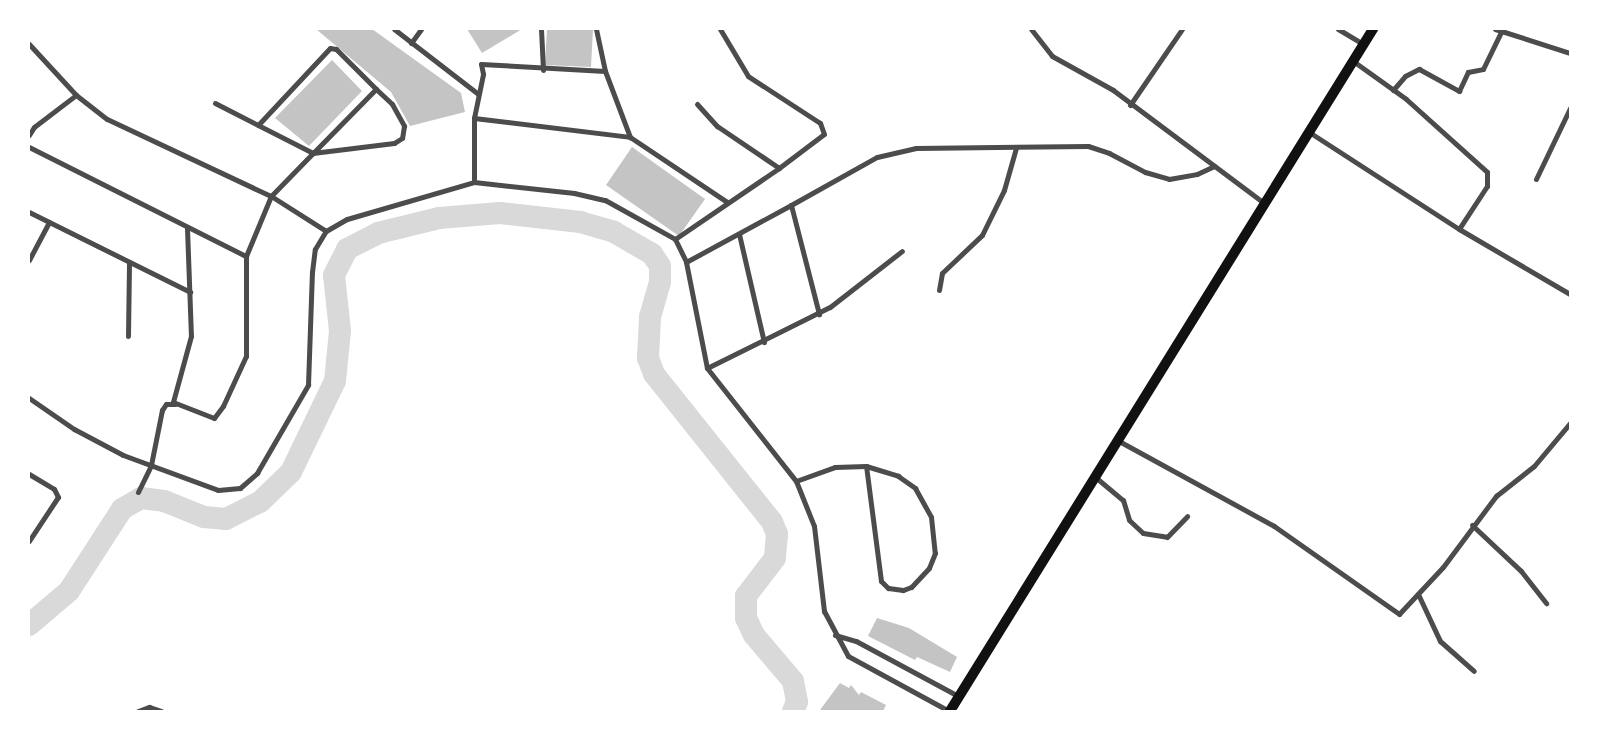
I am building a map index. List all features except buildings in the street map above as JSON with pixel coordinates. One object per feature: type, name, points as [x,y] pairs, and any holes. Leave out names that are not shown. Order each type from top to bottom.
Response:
[{"type":"main road","points":[[949,711],[1373,29]]},
{"type":"street","points":[[394,29],[478,94]]},
{"type":"street","points":[[411,43],[421,29]]},
{"type":"street","points":[[541,29],[543,70]]},
{"type":"street","points":[[596,29],[605,72],[630,137]]},
{"type":"street","points":[[675,239],[779,168],[822,136],[823,127],[748,76],[720,29]]},
{"type":"street","points":[[1031,29],[1052,56],[1104,84],[1264,203]]},
{"type":"street","points":[[1130,105],[1182,29]]},
{"type":"street","points":[[1338,29],[1364,44]]},
{"type":"street","points":[[1495,29],[1570,53]]},
{"type":"street","points":[[1393,90],[1405,76],[1419,69],[1459,91],[1468,72],[1483,70],[1501,32]]},
{"type":"street","points":[[30,47],[76,95],[120,126],[271,196],[326,231]]},
{"type":"street","points":[[215,103],[313,153],[394,143],[402,138],[403,121],[376,89],[336,49],[330,48],[258,124]]},
{"type":"street","points":[[1353,61],[1393,90],[1474,158],[1488,175],[1487,186],[1459,229]]},
{"type":"street","points":[[474,182],[474,118],[483,74],[481,64],[543,70],[605,72]]},
{"type":"street","points":[[138,492],[151,465],[162,410],[166,404],[175,404],[207,417],[218,414],[246,356],[246,256],[271,196],[376,89]]},
{"type":"street","points":[[29,134],[34,127],[76,95]]},
{"type":"street","points":[[697,104],[717,126],[779,168]]},
{"type":"street","points":[[1536,179],[1570,108]]},
{"type":"street","points":[[474,118],[630,137],[727,202]]},
{"type":"street","points":[[1309,132],[1459,229],[1570,294]]},
{"type":"street","points":[[686,262],[890,152],[916,148],[1088,146],[1109,153],[1145,172],[1169,179],[1197,174],[1214,166]]},
{"type":"street","points":[[29,147],[246,256]]},
{"type":"street","points":[[939,290],[942,273],[982,235],[1004,190],[1016,148]]},
{"type":"street","points":[[29,398],[112,450],[225,491],[240,488],[254,478],[308,384],[312,272],[315,249],[326,231],[347,219],[474,182],[591,196],[617,205],[675,239],[686,262],[707,368],[796,481],[814,526],[824,611],[835,635],[848,656],[949,711]]},
{"type":"street","points":[[790,205],[819,314]]},
{"type":"street","points":[[29,212],[190,292]]},
{"type":"street","points":[[29,260],[49,222]]},
{"type":"street","points":[[175,404],[172,398],[191,336],[187,228]]},
{"type":"street","points":[[739,234],[764,342]]},
{"type":"street","points":[[707,368],[819,314],[870,278],[902,251]]},
{"type":"street","points":[[128,336],[129,262]]},
{"type":"street","points":[[1117,440],[1227,499],[1337,569],[1393,612],[1400,614],[1443,567],[1472,526],[1500,492],[1534,466],[1570,423]]},
{"type":"street","points":[[796,481],[835,467],[866,466],[898,476],[910,484],[925,501],[931,517],[933,562],[916,582],[903,590],[888,588],[881,581],[866,466]]},
{"type":"street","points":[[29,474],[54,489],[58,496],[29,540]]},
{"type":"street","points":[[1094,476],[1123,500],[1129,520],[1143,533],[1167,537],[1187,516]]},
{"type":"street","points":[[1472,526],[1521,571],[1546,603]]},
{"type":"street","points":[[1418,594],[1440,641],[1474,671]]},
{"type":"street","points":[[835,635],[856,641],[958,696]]},
{"type":"street","points":[[138,711],[149,707],[161,711]]},
{"type":"waterway","points":[[29,625],[69,591],[122,509],[141,498],[164,501],[204,517],[226,519],[260,502],[291,472],[335,381],[340,331],[334,275],[347,249],[378,233],[439,218],[500,213],[580,222],[614,232],[652,254],[660,266],[660,282],[650,317],[648,358],[654,374],[772,522],[777,534],[775,558],[746,596],[746,618],[754,635],[793,681],[797,702],[793,711]]}]
